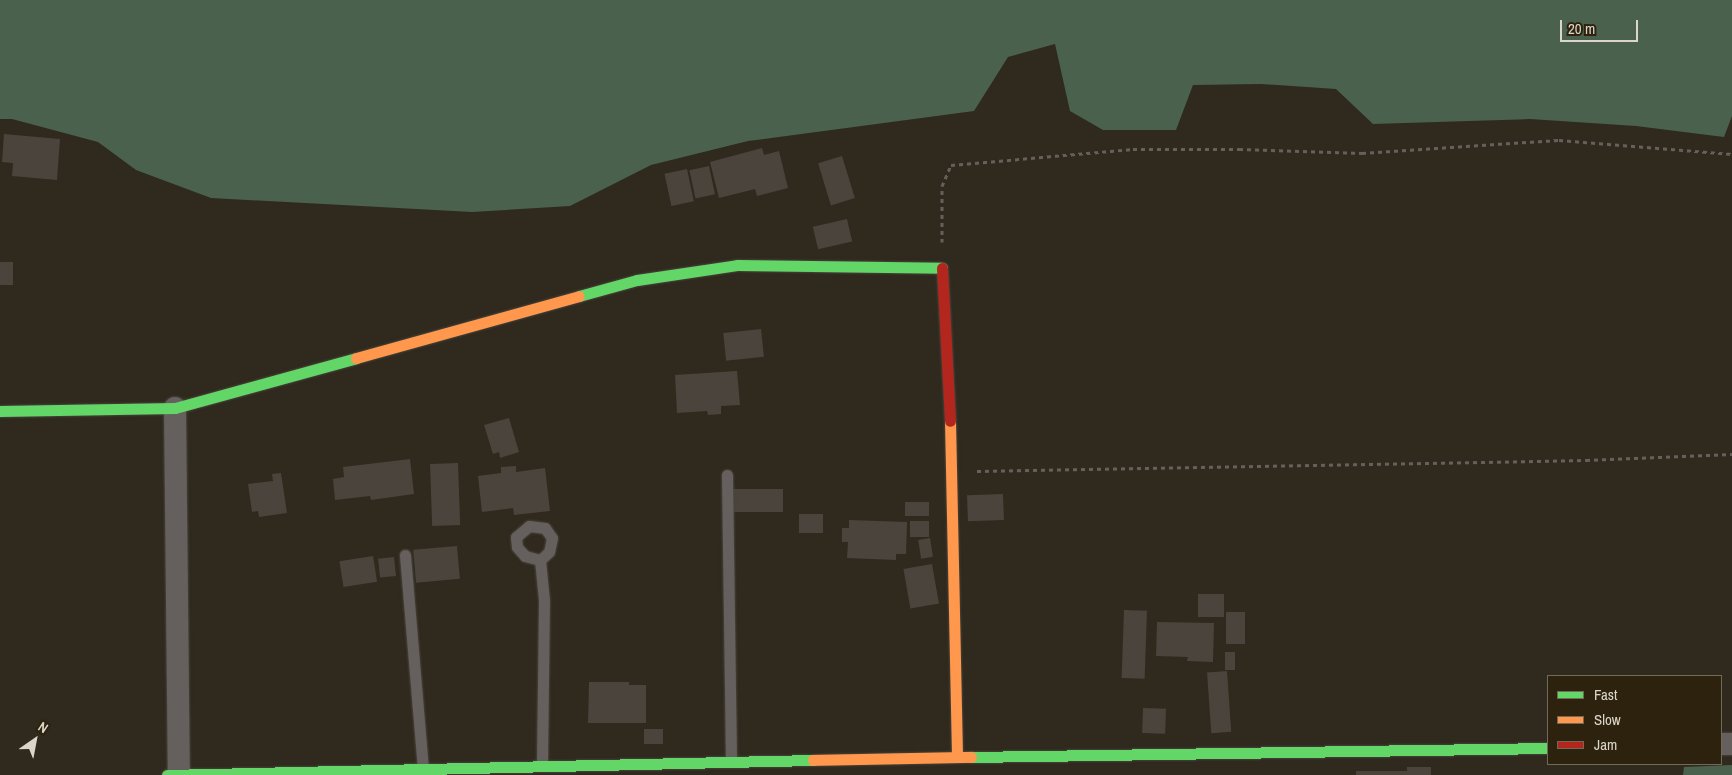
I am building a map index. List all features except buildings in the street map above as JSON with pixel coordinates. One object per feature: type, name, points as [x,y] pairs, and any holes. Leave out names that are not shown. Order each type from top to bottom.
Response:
[{"type":"street","points":[[0,411],[175,408],[637,280],[737,265],[943,268],[952,472],[957,757]]},
{"type":"street","points":[[175,408],[179,775]]},
{"type":"street","points":[[167,775],[542,766],[640,770],[731,762],[1547,748]]},
{"type":"lane","points":[[727,475],[731,762]]},
{"type":"lane","points":[[405,555],[423,769]]},
{"type":"lane","points":[[540,560],[544,600],[542,766]]},
{"type":"path","points":[[943,268],[942,186],[952,165],[1133,149],[1239,149],[1362,153],[1558,140],[1732,154]]},
{"type":"path","points":[[952,472],[1586,460],[1732,454]]},
{"type":"green space","points":[[0,0],[1732,0],[1732,116],[1724,137],[1636,126],[1530,119],[1373,124],[1336,89],[1261,84],[1193,85],[1176,130],[1103,130],[1070,111],[1055,44],[1008,57],[974,111],[748,141],[651,165],[570,206],[472,212],[211,198],[136,170],[98,142],[12,119],[0,119]]},
{"type":"green space","points":[[1732,765],[1732,775],[1683,775],[1684,767]]},
{"type":"traffic: fast","points":[[579,296],[637,280],[737,265],[942,268]]},
{"type":"traffic: fast","points":[[0,411],[175,408],[356,358]]},
{"type":"traffic: fast","points":[[971,757],[1547,748]]},
{"type":"traffic: fast","points":[[167,775],[813,760]]},
{"type":"traffic: slow","points":[[356,358],[579,296]]},
{"type":"traffic: slow","points":[[950,421],[957,757]]},
{"type":"traffic: slow","points":[[813,760],[971,757]]},
{"type":"traffic: jam","points":[[942,268],[950,421]]}]
